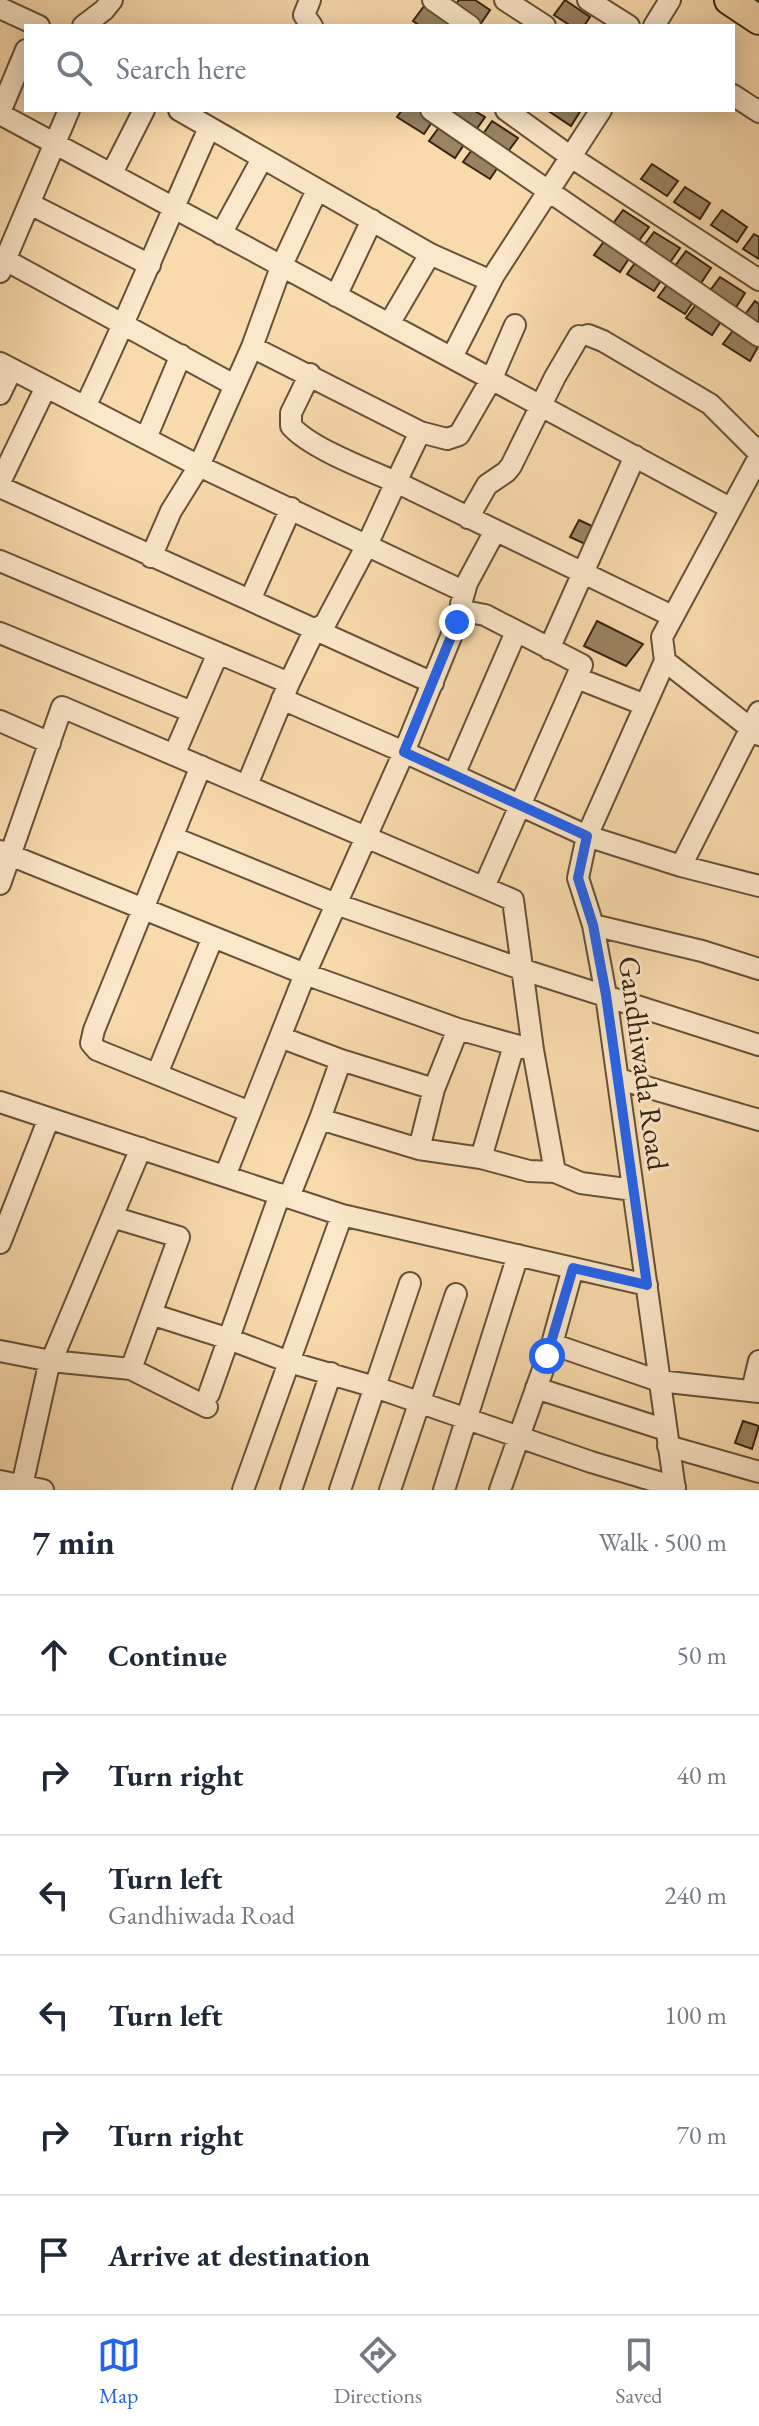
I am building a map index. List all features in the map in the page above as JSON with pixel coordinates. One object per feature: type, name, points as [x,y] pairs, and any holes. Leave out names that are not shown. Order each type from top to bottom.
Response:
[{"type":"highway","points":[[729,0],[759,20]]},
{"type":"highway","points":[[753,0],[759,4]]},
{"type":"street","points":[[86,24],[112,0]]},
{"type":"street","points":[[310,0],[304,15],[311,24]]},
{"type":"street","points":[[433,0],[467,24]]},
{"type":"street","points":[[505,0],[542,24]]},
{"type":"street","points":[[588,0],[626,24]]},
{"type":"street","points":[[655,24],[670,0]]},
{"type":"street","points":[[0,8],[33,24]]},
{"type":"street","points":[[24,55],[0,113],[730,508]]},
{"type":"street","points":[[735,96],[759,112]]},
{"type":"street","points":[[68,112],[2,263],[125,324],[234,385]]},
{"type":"street","points":[[112,173],[143,112]]},
{"type":"street","points":[[182,112],[430,254],[491,281]]},
{"type":"street","points":[[434,112],[759,336]]},
{"type":"street","points":[[509,112],[571,157],[759,280]]},
{"type":"street","points":[[452,357],[491,281],[596,112]]},
{"type":"street","points":[[85,407],[125,324],[209,128]]},
{"type":"street","points":[[221,234],[262,159]]},
{"type":"street","points":[[151,557],[171,511],[199,466],[252,347],[281,267],[317,190]]},
{"type":"street","points":[[30,204],[150,265]]},
{"type":"street","points":[[336,296],[372,220]]},
{"type":"street","points":[[389,324],[430,254]]},
{"type":"street","points":[[252,347],[420,432],[447,439],[459,435],[492,378],[515,325]]},
{"type":"street","points":[[468,518],[487,485],[511,466],[541,405],[584,336],[603,341],[710,404],[759,455]]},
{"type":"street","points":[[146,438],[181,355]]},
{"type":"street","points":[[0,394],[6,366],[199,466],[463,591]]},
{"type":"street","points":[[310,374],[291,413],[291,426],[310,440],[347,461],[672,616]]},
{"type":"street","points":[[46,387],[0,484],[151,557],[433,683]]},
{"type":"street","points":[[247,785],[315,629],[325,624],[367,545],[420,432]]},
{"type":"street","name":"Gandhiwada Road","points":[[675,1489],[606,995],[593,925],[578,878],[587,836],[665,661],[662,637],[759,455]]},
{"type":"street","points":[[549,649],[635,456]]},
{"type":"street","points":[[250,600],[291,508]]},
{"type":"street","points":[[225,1176],[305,974],[461,616],[463,591],[495,531]]},
{"type":"street","points":[[0,561],[218,653],[404,752],[587,836],[681,866],[759,886]]},
{"type":"street","points":[[461,616],[475,612],[582,665],[484,887]]},
{"type":"street","points":[[454,775],[516,632]]},
{"type":"street","points":[[0,633],[192,712]]},
{"type":"street","points":[[174,755],[218,653]]},
{"type":"street","points":[[665,661],[756,725],[681,866]]},
{"type":"street","points":[[577,678],[645,705]]},
{"type":"street","points":[[0,884],[6,853],[62,707],[513,900],[524,970],[524,1048],[555,1172]]},
{"type":"street","points":[[0,721],[50,743]]},
{"type":"street","points":[[201,766],[91,1043],[97,1050],[250,1112]]},
{"type":"street","points":[[172,837],[336,904],[524,970],[759,1045]]},
{"type":"street","points":[[6,853],[305,974],[458,1029],[524,1048]]},
{"type":"street","points":[[593,925],[702,951],[759,969]]},
{"type":"street","points":[[157,1074],[213,937]]},
{"type":"street","points":[[419,1149],[434,1089],[458,1029]]},
{"type":"street","points":[[280,1037],[434,1089]]},
{"type":"street","points":[[481,1158],[524,1048]]},
{"type":"street","points":[[0,1351],[51,1361],[131,1369],[208,1400],[229,1339],[285,1196],[320,1119],[341,1060]]},
{"type":"street","points":[[619,1079],[759,1120]]},
{"type":"street","points":[[0,1102],[342,1215],[647,1285]]},
{"type":"street","points":[[0,1243],[49,1118]]},
{"type":"street","points":[[320,1119],[419,1149],[481,1158],[529,1171],[555,1172],[581,1183],[633,1190]]},
{"type":"street","points":[[22,1488],[51,1361],[141,1148]]},
{"type":"street","points":[[243,1490],[342,1215]]},
{"type":"street","points":[[112,1217],[179,1237],[131,1369]]},
{"type":"street","points":[[444,1490],[518,1255]]},
{"type":"street","points":[[500,1490],[552,1344],[573,1268]]},
{"type":"street","points":[[340,1490],[410,1283]]},
{"type":"street","points":[[390,1490],[456,1294]]},
{"type":"street","points":[[151,1314],[675,1489]]},
{"type":"street","points":[[552,1344],[659,1381],[755,1391],[759,1361]]},
{"type":"street","points":[[295,1486],[331,1373]]},
{"type":"street","points":[[536,1388],[667,1438],[757,1478]]},
{"type":"street","points":[[0,1481],[43,1490]]},
{"type":"building","points":[[459,0],[475,0],[490,10],[478,24],[453,8]]},
{"type":"building","points":[[565,0],[590,17],[585,24],[568,24],[554,15]]},
{"type":"building","points":[[424,6],[449,23],[417,24],[413,21]]},
{"type":"building","points":[[401,112],[424,112],[434,119],[424,134],[397,117]]},
{"type":"building","points":[[451,112],[476,112],[485,117],[474,133],[448,116]]},
{"type":"building","points":[[550,112],[580,112],[571,126]]},
{"type":"building","points":[[492,121],[518,138],[507,153],[481,137]]},
{"type":"building","points":[[440,126],[465,143],[455,158],[429,141]]},
{"type":"building","points":[[474,147],[500,164],[490,179],[463,162]]},
{"type":"building","points":[[652,164],[678,181],[667,196],[641,179]]},
{"type":"building","points":[[685,187],[710,203],[700,219],[674,202]]},
{"type":"building","points":[[623,210],[649,227],[638,242],[612,225]]},
{"type":"building","points":[[722,210],[747,227],[737,242],[711,225]]},
{"type":"building","points":[[654,232],[680,248],[669,264],[643,247]]},
{"type":"building","points":[[754,234],[759,237],[759,259],[743,249]]},
{"type":"building","points":[[605,240],[630,257],[620,272],[594,255]]},
{"type":"building","points":[[686,251],[711,268],[701,283],[675,266]]},
{"type":"building","points":[[638,259],[664,276],[654,291],[627,274]]},
{"type":"building","points":[[720,277],[745,293],[735,309],[709,292]]},
{"type":"building","points":[[669,282],[695,299],[685,314],[658,297]]},
{"type":"building","points":[[755,301],[759,304],[759,326],[744,316]]},
{"type":"building","points":[[697,303],[722,320],[712,335],[686,318]]},
{"type":"building","points":[[734,329],[759,345],[750,361],[723,344]]},
{"type":"building","points":[[579,520],[594,527],[585,544],[570,537]]},
{"type":"building","points":[[597,621],[643,644],[626,666],[584,646]]},
{"type":"building","points":[[743,1421],[759,1426],[752,1449],[735,1443]]},
{"type":"route","points":[[457,622],[404,752],[587,836],[578,878],[593,925],[606,995],[647,1285],[573,1268],[547,1356]]}]
